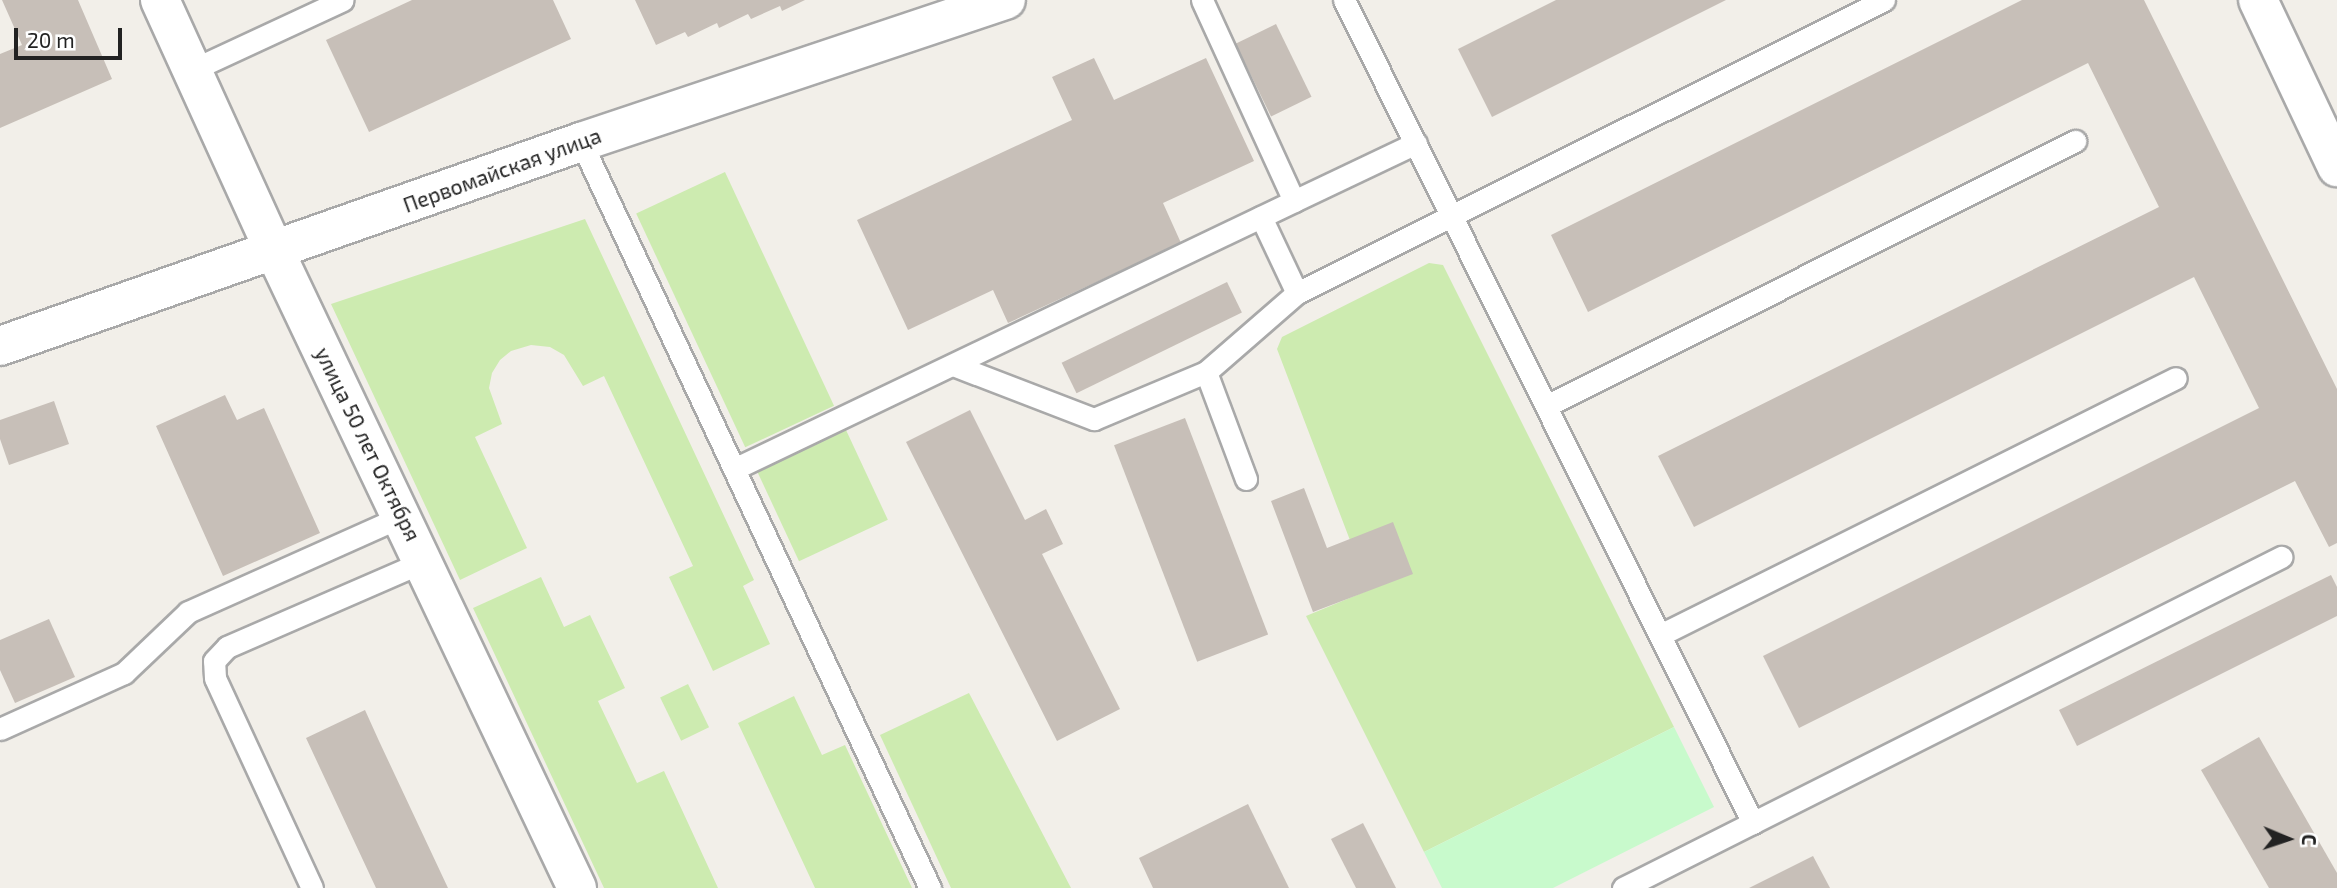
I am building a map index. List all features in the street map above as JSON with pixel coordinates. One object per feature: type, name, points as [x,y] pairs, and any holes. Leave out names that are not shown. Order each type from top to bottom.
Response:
[{"type":"street","name":"улица 50 лет Октября","points":[[160,0],[275,251],[425,561],[576,888]]},
{"type":"street","name":"Первомайская улица","points":[[0,346],[581,142],[1006,0]]},
{"type":"street","points":[[2258,0],[2337,167]]},
{"type":"lane","points":[[192,70],[343,0]]},
{"type":"lane","points":[[1202,0],[1294,201]]},
{"type":"lane","points":[[1344,0],[1753,823]]},
{"type":"lane","points":[[953,365],[1094,419],[1206,372],[1297,293],[1884,0]]},
{"type":"lane","points":[[1546,406],[2075,141]]},
{"type":"lane","points":[[581,142],[930,888]]},
{"type":"lane","points":[[734,469],[1416,143]]},
{"type":"lane","points":[[1261,217],[1297,293]]},
{"type":"lane","points":[[1206,372],[1246,479]]},
{"type":"lane","points":[[1660,635],[2176,378]]},
{"type":"lane","points":[[0,729],[124,673],[188,612],[403,516]]},
{"type":"lane","points":[[1623,888],[2281,557]]},
{"type":"lane","points":[[312,888],[215,678],[214,661],[227,647],[425,561]]},
{"type":"green space","points":[[725,172],[834,406],[745,447],[636,213]]},
{"type":"green space","points":[[585,219],[754,580],[743,586],[770,644],[713,671],[669,577],[693,566],[604,376],[583,386],[564,355],[550,347],[531,345],[511,351],[500,360],[492,373],[489,388],[502,424],[475,437],[527,548],[460,580],[331,304]]},
{"type":"green space","points":[[1429,263],[1443,265],[1674,727],[1424,852],[1306,616],[1369,590],[1277,349],[1282,337]]},
{"type":"green space","points":[[846,430],[888,520],[799,561],[757,471]]},
{"type":"green space","points":[[541,577],[564,627],[590,615],[625,688],[598,701],[637,783],[664,771],[718,888],[604,888],[473,608]]},
{"type":"green space","points":[[688,684],[709,727],[681,741],[660,698]]},
{"type":"green space","points":[[969,693],[1071,888],[951,888],[880,735]]},
{"type":"green space","points":[[794,696],[822,755],[845,745],[912,888],[815,888],[738,723]]},
{"type":"green space","points":[[1674,727],[1714,807],[1553,888],[1442,888],[1424,852]]},
{"type":"building","points":[[2,0],[78,0],[112,79],[0,128],[0,54],[22,45]]},
{"type":"building","points":[[412,0],[553,0],[571,39],[369,132],[326,40]]},
{"type":"building","points":[[635,0],[805,0],[782,11],[780,6],[751,19],[748,14],[719,28],[717,23],[688,37],[685,32],[656,45]]},
{"type":"building","points":[[1556,0],[1726,0],[1492,117],[1458,49]]},
{"type":"building","points":[[2022,0],[2144,0],[2337,389],[2337,543],[2329,547],[2295,481],[1799,728],[1763,656],[2259,408],[2194,277],[1694,527],[1658,456],[2159,207],[2088,63],[1588,312],[1551,235]]},
{"type":"building","points":[[1276,24],[1312,97],[1271,117],[1236,44]]},
{"type":"building","points":[[1094,58],[1114,100],[1206,58],[1254,161],[1163,203],[1181,243],[1008,323],[993,290],[908,330],[857,220],[1072,120],[1052,77]]},
{"type":"building","points":[[1227,282],[1242,313],[1077,393],[1062,363]]},
{"type":"building","points":[[225,395],[237,420],[264,408],[320,533],[223,576],[156,426]]},
{"type":"building","points":[[54,401],[69,444],[9,465],[0,439],[0,420]]},
{"type":"building","points":[[970,410],[1025,520],[1046,509],[1063,544],[1042,554],[1120,709],[1057,741],[906,442]]},
{"type":"building","points":[[1185,418],[1268,635],[1197,662],[1114,445]]},
{"type":"building","points":[[1304,488],[1327,548],[1393,522],[1413,574],[1313,612],[1271,501]]},
{"type":"building","points":[[2331,575],[2337,587],[2337,616],[2077,746],[2059,710]]},
{"type":"building","points":[[49,619],[75,677],[15,703],[0,670],[0,640]]},
{"type":"building","points":[[365,710],[448,888],[376,888],[306,738]]},
{"type":"building","points":[[2259,737],[2337,873],[2337,888],[2269,888],[2201,770]]},
{"type":"building","points":[[1248,804],[1289,888],[1153,888],[1139,858]]},
{"type":"building","points":[[1363,823],[1396,888],[1356,888],[1331,839]]},
{"type":"building","points":[[1813,856],[1830,888],[1749,888]]}]
